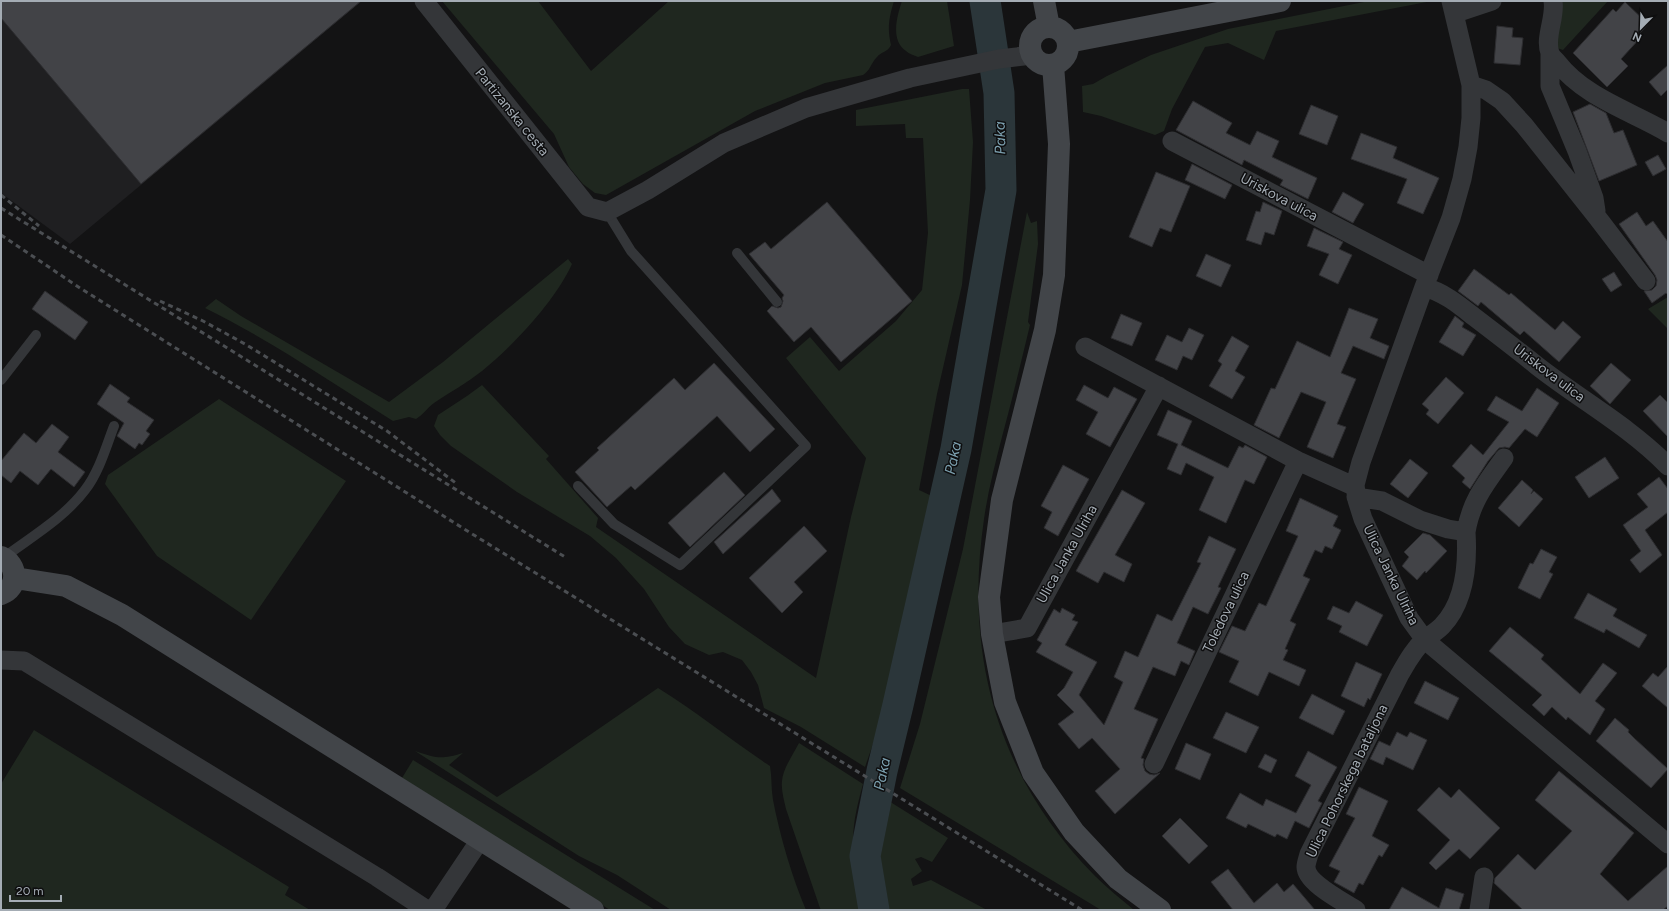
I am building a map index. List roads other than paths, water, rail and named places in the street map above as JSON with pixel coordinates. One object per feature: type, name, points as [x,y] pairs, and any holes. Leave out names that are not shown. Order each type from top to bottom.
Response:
[{"type":"main road","points":[[1044,1],[1049,27]]},
{"type":"main road","points":[[1068,42],[1280,1]]},
{"type":"main road","points":[[1043,28],[1056,28],[1066,36],[1068,42],[1066,54],[1058,63],[1053,65],[1041,64],[1032,55],[1030,49],[1032,36],[1043,28]]},
{"type":"main road","points":[[1053,65],[1059,144],[1054,276],[1044,330],[1002,500],[989,597],[992,634],[1005,702],[1033,773],[1079,837],[1118,879],[1160,910]]},
{"type":"main road","points":[[1,594],[9,590],[15,578],[12,566],[2,558]]},
{"type":"main road","points":[[15,578],[66,586],[122,615],[593,910]]},
{"type":"street","name":"Partizanska cesta","points":[[424,1],[588,207],[607,212]]},
{"type":"street","points":[[1356,491],[1361,462],[1451,218],[1462,180],[1468,147],[1472,85],[1453,7],[1492,1]]},
{"type":"street","points":[[1553,1],[1554,8],[1549,41],[1550,86],[1578,151],[1594,198],[1597,217]]},
{"type":"street","points":[[1550,53],[1566,73],[1580,84],[1610,104],[1668,133]]},
{"type":"street","points":[[607,212],[648,190],[724,143],[799,111],[910,78],[961,67],[1032,55]]},
{"type":"street","points":[[1472,85],[1486,90],[1502,101],[1597,217],[1646,281]]},
{"type":"street","name":"Uriskova ulica","points":[[1172,141],[1427,281],[1435,290],[1458,304],[1537,366],[1575,392],[1654,452],[1668,466]]},
{"type":"street","points":[[1085,347],[1298,461],[1349,484],[1356,491],[1382,501],[1420,520],[1448,529],[1466,532]]},
{"type":"street","name":"Ulica Janka Ulriha","points":[[992,634],[1027,628],[1159,386]]},
{"type":"street","name":"Ulica Pohorskega bataljona","points":[[1356,910],[1316,884],[1306,868],[1309,854],[1400,674],[1413,653],[1425,640],[1443,625],[1457,601],[1463,585],[1466,567],[1468,551],[1466,532],[1469,516],[1481,490],[1504,458]]},
{"type":"street","name":"Toledova ulica","points":[[1154,764],[1298,461]]},
{"type":"street","name":"Ulica Janka Ulriha","points":[[1356,491],[1363,518],[1409,618],[1425,640],[1668,844]]},
{"type":"street","points":[[1,660],[24,661],[30,664],[377,877],[427,910]]},
{"type":"street","points":[[433,910],[480,840]]},
{"type":"street","points":[[1479,910],[1484,877]]},
{"type":"lane","points":[[578,486],[614,524],[680,565],[806,446],[631,251],[607,212]]},
{"type":"lane","points":[[737,253],[778,302]]},
{"type":"lane","points":[[1,380],[36,335]]},
{"type":"lane","points":[[2,558],[59,517],[86,490],[99,466],[114,426]]},
{"type":"waterway","name":"Paka","points":[[874,910],[865,856],[882,771],[956,449],[1001,190],[999,93],[985,1]]},
{"type":"railway","points":[[1,195],[39,226]]},
{"type":"railway","points":[[1,208],[565,557]]},
{"type":"railway","points":[[1,235],[80,288],[469,532],[1082,910]]},
{"type":"railway","points":[[160,301],[203,321],[245,344],[387,431],[457,484]]}]
